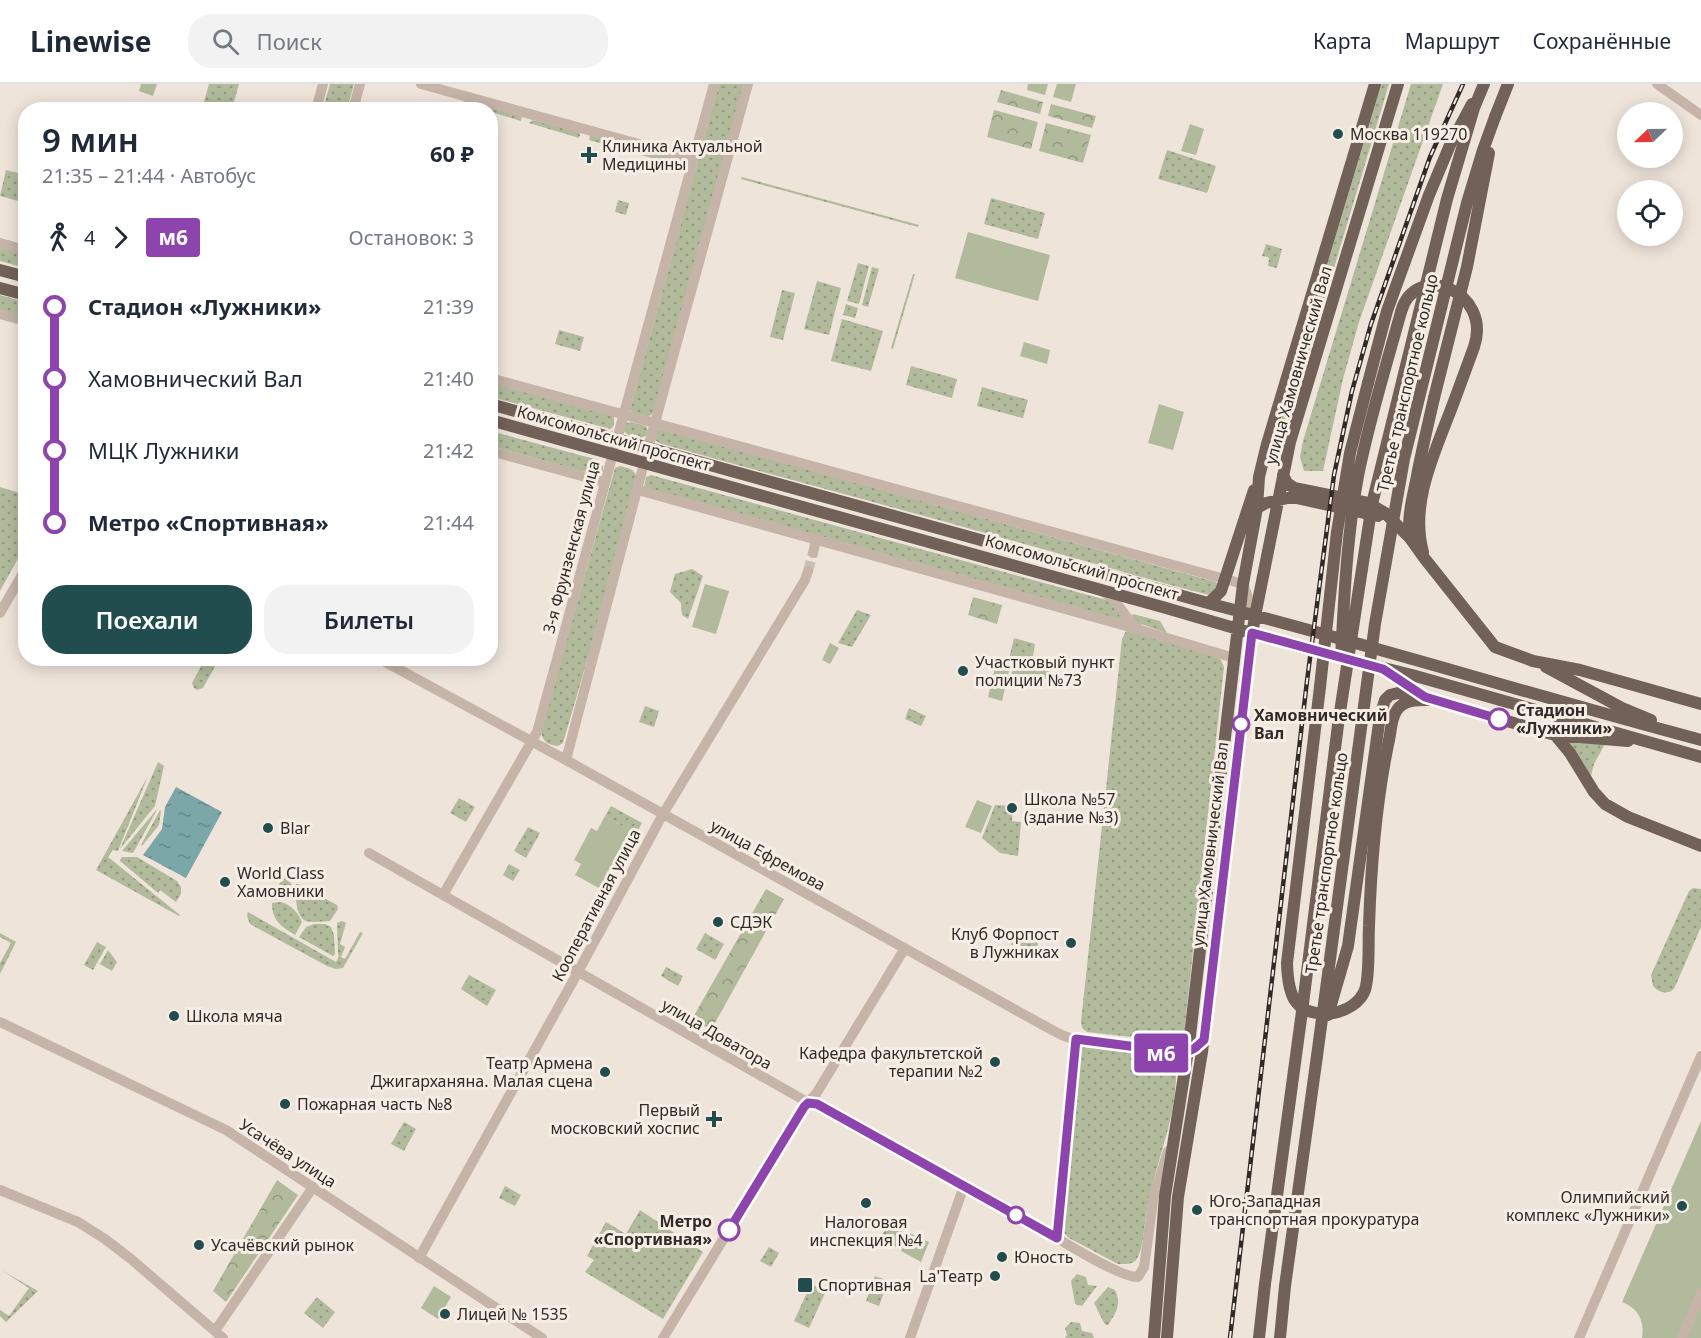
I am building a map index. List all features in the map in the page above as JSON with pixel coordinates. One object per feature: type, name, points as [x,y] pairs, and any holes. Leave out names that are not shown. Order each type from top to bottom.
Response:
[{"type":"main road","name":"улица Хамовнический Вал","points":[[1167,1338],[1176,1128],[1189,1048],[1234,658],[1243,585],[1257,508],[1259,477],[1375,84]]},
{"type":"main road","name":"улица Хамовнический Вал","points":[[1154,1338],[1172,1197],[1204,1040],[1255,616],[1290,442],[1398,84]]},
{"type":"main road","points":[[1430,699],[1416,699],[1406,703],[1397,709],[1392,722],[1380,792],[1370,889],[1364,991],[1355,1004],[1345,1010],[1312,1013],[1300,1008],[1293,998],[1288,984],[1287,963],[1337,532],[1350,453],[1387,311],[1443,160],[1483,84]]},
{"type":"main road","name":"Третье транспортное кольцо","points":[[1259,1338],[1264,1284],[1305,992],[1338,725],[1372,504],[1447,199],[1483,84]]},
{"type":"main road","name":"Третье транспортное кольцо","points":[[1280,1338],[1285,1286],[1375,624],[1404,459],[1467,203],[1483,150],[1508,84]]},
{"type":"main road","points":[[1410,538],[1409,520],[1422,447],[1467,267],[1495,117]]},
{"type":"main road","points":[[0,270],[18,275]]},
{"type":"main road","points":[[1338,725],[1348,549],[1364,448],[1404,302],[1415,291],[1438,286],[1454,290],[1462,296],[1475,315],[1478,324],[1474,347],[1427,475],[1419,525],[1419,538],[1425,559]]},
{"type":"main road","points":[[0,288],[18,293]]},
{"type":"main road","name":"Комсомольский проспект","points":[[498,406],[1240,612],[1306,628],[1383,652],[1512,686],[1602,714],[1688,737]]},
{"type":"main road","name":"Комсомольский проспект","points":[[498,422],[1252,633],[1569,718],[1659,745]]},
{"type":"main road","points":[[1283,475],[1287,483],[1294,488],[1368,503],[1385,513],[1410,538],[1495,647],[1533,661],[1622,708],[1688,737],[1701,740]]},
{"type":"main road","points":[[1209,603],[1221,591],[1259,477]]},
{"type":"main road","points":[[1257,508],[1266,503],[1292,497],[1378,516],[1399,525]]},
{"type":"main road","points":[[1533,661],[1580,670],[1701,705]]},
{"type":"main road","points":[[1383,669],[1430,699]]},
{"type":"main road","points":[[1317,1056],[1348,946],[1380,716],[1385,700],[1390,695],[1398,693],[1430,699],[1556,735],[1659,745],[1701,757]]},
{"type":"main road","points":[[1556,735],[1594,792],[1605,804],[1628,817],[1701,846]]},
{"type":"street","points":[[318,102],[322,84]]},
{"type":"street","points":[[355,102],[360,84]]},
{"type":"street","points":[[421,84],[486,102]]},
{"type":"street","name":"3-я Фрунзенская улица","points":[[443,896],[537,732],[714,84]]},
{"type":"street","points":[[566,760],[648,448],[748,84]]},
{"type":"street","points":[[1657,84],[1701,115]]},
{"type":"street","points":[[498,105],[693,159]]},
{"type":"street","points":[[0,243],[18,248]]},
{"type":"street","points":[[0,314],[18,319]]},
{"type":"street","name":"Комсомольский проспект","points":[[498,380],[1243,585]]},
{"type":"street","points":[[498,452],[604,482]]},
{"type":"street","points":[[638,490],[1146,631],[1234,658]]},
{"type":"street","points":[[813,553],[816,540]]},
{"type":"street","name":"Кооперативная улица","points":[[419,1258],[663,814],[805,580],[808,571]]},
{"type":"street","points":[[0,613],[18,582]]},
{"type":"street","points":[[1243,585],[1255,616]]},
{"type":"street","points":[[1100,589],[1114,600],[1130,621],[1146,631]]},
{"type":"street","name":"улица Ефремова","points":[[393,666],[1066,1036],[1157,1051],[1189,1048],[1204,1040]]},
{"type":"street","name":"улица Доватора","points":[[369,854],[808,1103],[817,1104],[1107,1266],[1132,1277],[1138,1277],[1144,1267],[1154,1195],[1176,1128]]},
{"type":"street","points":[[663,1338],[804,1107],[905,948]]},
{"type":"street","name":"Усачёва улица","points":[[0,1022],[226,1130],[542,1338]]},
{"type":"street","name":"улица Ефремова","points":[[1157,1051],[1173,1059],[1185,1073]]},
{"type":"street","points":[[1579,1338],[1701,1056]]},
{"type":"street","points":[[910,1338],[964,1186]]},
{"type":"street","points":[[0,1190],[84,1225],[131,1259],[219,1334],[313,1187]]},
{"type":"street","points":[[1682,1338],[1701,1293]]},
{"type":"green space","points":[[141,84],[157,84],[153,96],[139,91]]},
{"type":"green space","points":[[209,84],[239,84],[234,102],[204,102]]},
{"type":"green space","points":[[330,84],[354,84],[349,102],[325,102]]},
{"type":"green space","points":[[719,84],[744,84],[654,412],[642,417],[630,410]]},
{"type":"green space","points":[[1028,84],[1048,84],[1045,95],[1027,90]]},
{"type":"green space","points":[[1057,84],[1076,84],[1071,102],[1053,97]]},
{"type":"green space","points":[[1381,84],[1389,84],[1282,442],[1278,444],[1275,440]]},
{"type":"green space","points":[[1411,84],[1443,84],[1359,322],[1343,379],[1323,471],[1304,471],[1300,457],[1303,441]]},
{"type":"green space","points":[[1001,90],[1043,102],[1040,114],[997,102]]},
{"type":"green space","points":[[1051,104],[1096,116],[1092,128],[1048,116]]},
{"type":"green space","points":[[498,109],[522,116],[521,121],[498,114]]},
{"type":"green space","points":[[994,110],[1038,122],[1031,149],[987,137]]},
{"type":"green space","points":[[533,120],[579,132],[579,138],[529,123]]},
{"type":"green space","points":[[1046,123],[1091,135],[1083,163],[1039,151]]},
{"type":"green space","points":[[1190,124],[1204,129],[1196,155],[1181,151]]},
{"type":"green space","points":[[590,135],[630,146],[628,151],[589,140]]},
{"type":"green space","points":[[643,150],[678,159],[674,164],[641,155]]},
{"type":"green space","points":[[1167,150],[1216,166],[1207,193],[1158,179]]},
{"type":"green space","points":[[6,170],[18,173],[18,201],[0,196]]},
{"type":"green space","points":[[742,177],[919,225],[918,227],[741,179]]},
{"type":"green space","points":[[991,198],[1045,213],[1038,239],[984,224]]},
{"type":"green space","points":[[618,200],[629,203],[626,215],[615,212]]},
{"type":"green space","points":[[968,232],[1050,255],[1038,301],[955,278]]},
{"type":"green space","points":[[1266,244],[1282,249],[1277,268],[1268,266],[1268,257],[1262,256]]},
{"type":"green space","points":[[0,245],[18,251],[18,266],[0,261]]},
{"type":"green space","points":[[858,263],[869,266],[859,304],[847,301]]},
{"type":"green space","points":[[872,267],[879,269],[868,307],[862,305]]},
{"type":"green space","points":[[913,274],[915,274],[893,349],[891,348]]},
{"type":"green space","points":[[817,281],[841,288],[829,335],[804,329]]},
{"type":"green space","points":[[782,290],[795,293],[783,340],[770,337]]},
{"type":"green space","points":[[0,295],[18,300],[18,316],[0,311]]},
{"type":"green space","points":[[846,304],[858,308],[855,318],[843,315]]},
{"type":"green space","points":[[842,319],[883,331],[871,371],[831,361]]},
{"type":"green space","points":[[559,330],[584,337],[580,351],[555,344]]},
{"type":"green space","points":[[1024,342],[1050,350],[1047,364],[1020,356]]},
{"type":"green space","points":[[911,366],[957,379],[952,398],[906,385]]},
{"type":"green space","points":[[498,383],[614,416],[614,425],[611,429],[498,399]]},
{"type":"green space","points":[[982,387],[1028,400],[1023,418],[977,406]]},
{"type":"green space","points":[[1159,404],[1184,412],[1173,450],[1148,443]]},
{"type":"green space","points":[[626,423],[646,426],[647,435],[638,438],[626,433],[624,431]]},
{"type":"green space","points":[[657,430],[1216,582],[1218,585],[1213,594],[1209,595],[659,443],[654,439]]},
{"type":"green space","points":[[498,433],[598,460],[603,466],[603,472],[596,475],[498,448]]},
{"type":"green space","points":[[620,466],[632,470],[636,476],[563,743],[558,746],[551,745],[545,741],[541,732],[615,468]]},
{"type":"green space","points":[[651,475],[1110,601],[1126,621],[644,487],[646,477]]},
{"type":"green space","points":[[0,487],[18,493],[18,559],[0,591]]},
{"type":"green space","points":[[692,569],[703,576],[688,619],[682,615],[681,603],[670,592],[675,574]]},
{"type":"green space","points":[[705,584],[729,591],[716,634],[692,627]]},
{"type":"green space","points":[[973,597],[1002,605],[997,624],[968,615]]},
{"type":"green space","points":[[857,610],[871,615],[852,647],[838,643]]},
{"type":"green space","points":[[1133,614],[1160,621],[1167,633],[1138,623],[1132,616]]},
{"type":"green space","points":[[1126,631],[1212,654],[1221,660],[1224,667],[1184,1034],[1181,1041],[1176,1042],[1087,1032],[1082,1028],[1081,1022],[1122,639]]},
{"type":"green space","points":[[1014,638],[1035,644],[1032,662],[1050,665],[1048,679],[1011,676],[1013,668],[1007,667]]},
{"type":"green space","points":[[830,643],[839,648],[830,664],[822,660]]},
{"type":"green space","points":[[201,666],[215,666],[203,688],[197,690],[192,683]]},
{"type":"green space","points":[[995,668],[1009,671],[1002,701],[988,697]]},
{"type":"green space","points":[[645,706],[659,711],[654,727],[639,722]]},
{"type":"green space","points":[[909,708],[926,716],[921,726],[905,719]]},
{"type":"green space","points":[[1565,739],[1605,744],[1594,764],[1591,776],[1570,744]]},
{"type":"green space","points":[[158,762],[164,766],[155,806],[120,849]]},
{"type":"green space","points":[[148,776],[118,851],[113,850],[108,857],[179,916],[96,870]]},
{"type":"green space","points":[[459,798],[475,807],[466,822],[450,813]]},
{"type":"green space","points":[[977,800],[992,806],[981,833],[965,827]]},
{"type":"green space","points":[[995,805],[1013,806],[1012,821],[1021,822],[1018,856],[1000,853],[982,838]]},
{"type":"green space","points":[[611,806],[642,823],[636,834],[605,816]]},
{"type":"green space","points":[[158,808],[133,853],[122,851]]},
{"type":"green space","points":[[160,810],[159,825],[142,846],[141,845]]},
{"type":"green space","points":[[605,816],[631,831],[599,888],[575,875],[581,864],[574,860],[591,828],[597,831]]},
{"type":"green space","points":[[528,827],[540,833],[526,858],[514,851]]},
{"type":"green space","points":[[122,857],[137,857],[177,881],[181,887],[181,894],[176,902],[160,890],[158,893],[120,861]]},
{"type":"green space","points":[[509,864],[520,870],[513,881],[503,875]]},
{"type":"green space","points":[[286,878],[292,886],[292,897],[288,900],[274,900],[272,898],[282,879]]},
{"type":"green space","points":[[298,884],[337,905],[338,909],[330,921],[309,922],[302,918],[296,899],[295,885]]},
{"type":"green space","points":[[1693,888],[1701,889],[1701,927],[1674,989],[1666,993],[1660,992],[1653,986],[1651,975],[1689,891]]},
{"type":"green space","points":[[766,889],[784,899],[711,1030],[692,1019]]},
{"type":"green space","points":[[281,902],[294,909],[302,922],[295,935],[276,919],[272,903]]},
{"type":"green space","points":[[248,912],[336,962],[339,956],[337,923],[342,921],[346,923],[340,944],[345,947],[341,957],[345,959],[360,932],[363,933],[343,968],[336,969],[250,924]]},
{"type":"green space","points":[[325,924],[331,927],[334,935],[335,954],[333,956],[299,937],[306,927]]},
{"type":"green space","points":[[1013,932],[1039,936],[1037,949],[1011,945]]},
{"type":"green space","points":[[0,933],[16,942],[0,974],[0,963],[11,943],[0,937]]},
{"type":"green space","points":[[705,933],[724,944],[715,960],[696,949]]},
{"type":"green space","points":[[97,942],[106,947],[93,970],[84,965]]},
{"type":"green space","points":[[108,950],[117,962],[112,971],[100,964]]},
{"type":"green space","points":[[666,967],[683,976],[678,986],[661,976]]},
{"type":"green space","points":[[469,975],[496,990],[487,1006],[461,989]]},
{"type":"green space","points":[[1083,1047],[1161,1055],[1176,1067],[1173,1105],[1149,1197],[1141,1246],[1138,1257],[1129,1264],[1118,1264],[1069,1238],[1062,1231],[1079,1051]]},
{"type":"green space","name":"Олимпийский комплекс «Лужники»","points":[[1701,1121],[1701,1338],[1642,1338],[1643,1332],[1639,1316],[1622,1302]]},
{"type":"green space","points":[[404,1122],[416,1129],[404,1151],[391,1144]]},
{"type":"green space","points":[[277,1180],[298,1195],[226,1302],[213,1291]]},
{"type":"green space","points":[[505,1186],[521,1195],[515,1206],[499,1198]]},
{"type":"green space","points":[[640,1210],[703,1252],[663,1319],[585,1272],[594,1260],[587,1256],[606,1222],[626,1234]]},
{"type":"green space","points":[[894,1226],[902,1231],[896,1247],[880,1238],[885,1230]]},
{"type":"green space","points":[[907,1232],[929,1242],[921,1262],[901,1251]]},
{"type":"green space","points":[[769,1247],[779,1253],[771,1267],[760,1261]]},
{"type":"green space","points":[[1,1270],[38,1291],[6,1322],[0,1316],[0,1310],[9,1316],[29,1288]]},
{"type":"green space","points":[[1077,1274],[1086,1277],[1088,1285],[1097,1286],[1082,1306],[1075,1304],[1071,1281]]},
{"type":"green space","points":[[875,1276],[888,1281],[879,1306],[866,1301]]},
{"type":"green space","points":[[811,1284],[826,1291],[809,1328],[794,1321]]},
{"type":"green space","points":[[434,1286],[451,1297],[438,1319],[421,1308]]},
{"type":"green space","points":[[1108,1287],[1115,1290],[1118,1304],[1106,1325],[1094,1303]]},
{"type":"green space","points":[[317,1297],[335,1312],[323,1328],[304,1313]]},
{"type":"green space","points":[[1071,1322],[1080,1323],[1082,1331],[1092,1333],[1094,1338],[1065,1338],[1067,1335],[1065,1328]]},
{"type":"water","points":[[176,787],[222,812],[186,878],[143,855],[162,829],[165,807]]},
{"type":"tunnel","points":[[808,571],[813,553]]},
{"type":"railway","points":[[1230,1338],[1307,681],[1334,475],[1352,391],[1371,324],[1430,157],[1463,84]]},
{"type":"bus line","name":"м6","points":[[729,1230],[808,1103],[817,1104],[1057,1238],[1076,1039],[1137,1047],[1161,1053],[1183,1054],[1204,1040],[1252,633],[1383,669],[1425,697],[1499,719]]},
{"type":"place","name":"Москва 119270","points":[[1338,134]]},
{"type":"place","name":"Клиника Актуальной Медицины","points":[[589,155]]},
{"type":"place","name":"Участковый пункт полиции №73","points":[[963,671]]},
{"type":"place","name":"Стадион «Лужники»","points":[[1499,719]]},
{"type":"place","name":"Хамовнический Вал","points":[[1241,724]]},
{"type":"place","name":"Школа №57 (здание №3)","points":[[1012,808]]},
{"type":"place","name":"Blar","points":[[268,828]]},
{"type":"place","name":"World Class Хамовники","points":[[225,882]]},
{"type":"place","name":"СДЭК","points":[[718,922]]},
{"type":"place","name":"Клуб Форпост в Лужниках","points":[[1071,943]]},
{"type":"place","name":"Школа мяча","points":[[174,1016]]},
{"type":"place","name":"Кафедра факультетской терапии №2","points":[[995,1062]]},
{"type":"place","name":"Театр Армена Джигарханяна. Малая сцена","points":[[605,1072]]},
{"type":"place","name":"Пожарная часть №8","points":[[285,1104]]},
{"type":"place","name":"Первый московский хоспис","points":[[714,1119]]},
{"type":"place","name":"Налоговая инспекция №4","points":[[866,1203]]},
{"type":"place","name":"Олимпийский комплекс «Лужники»","points":[[1682,1206]]},
{"type":"place","name":"Юго-Западная транспортная прокуратура","points":[[1197,1210]]},
{"type":"place","name":"Метро «Спортивная»","points":[[729,1230]]},
{"type":"place","name":"Усачёвский рынок","points":[[199,1245]]},
{"type":"place","name":"Юность","points":[[1002,1257]]},
{"type":"place","name":"La'Театр","points":[[995,1276]]},
{"type":"place","name":"Спортивная","points":[[805,1285]]},
{"type":"place","name":"Лицей № 1535","points":[[445,1314]]}]
